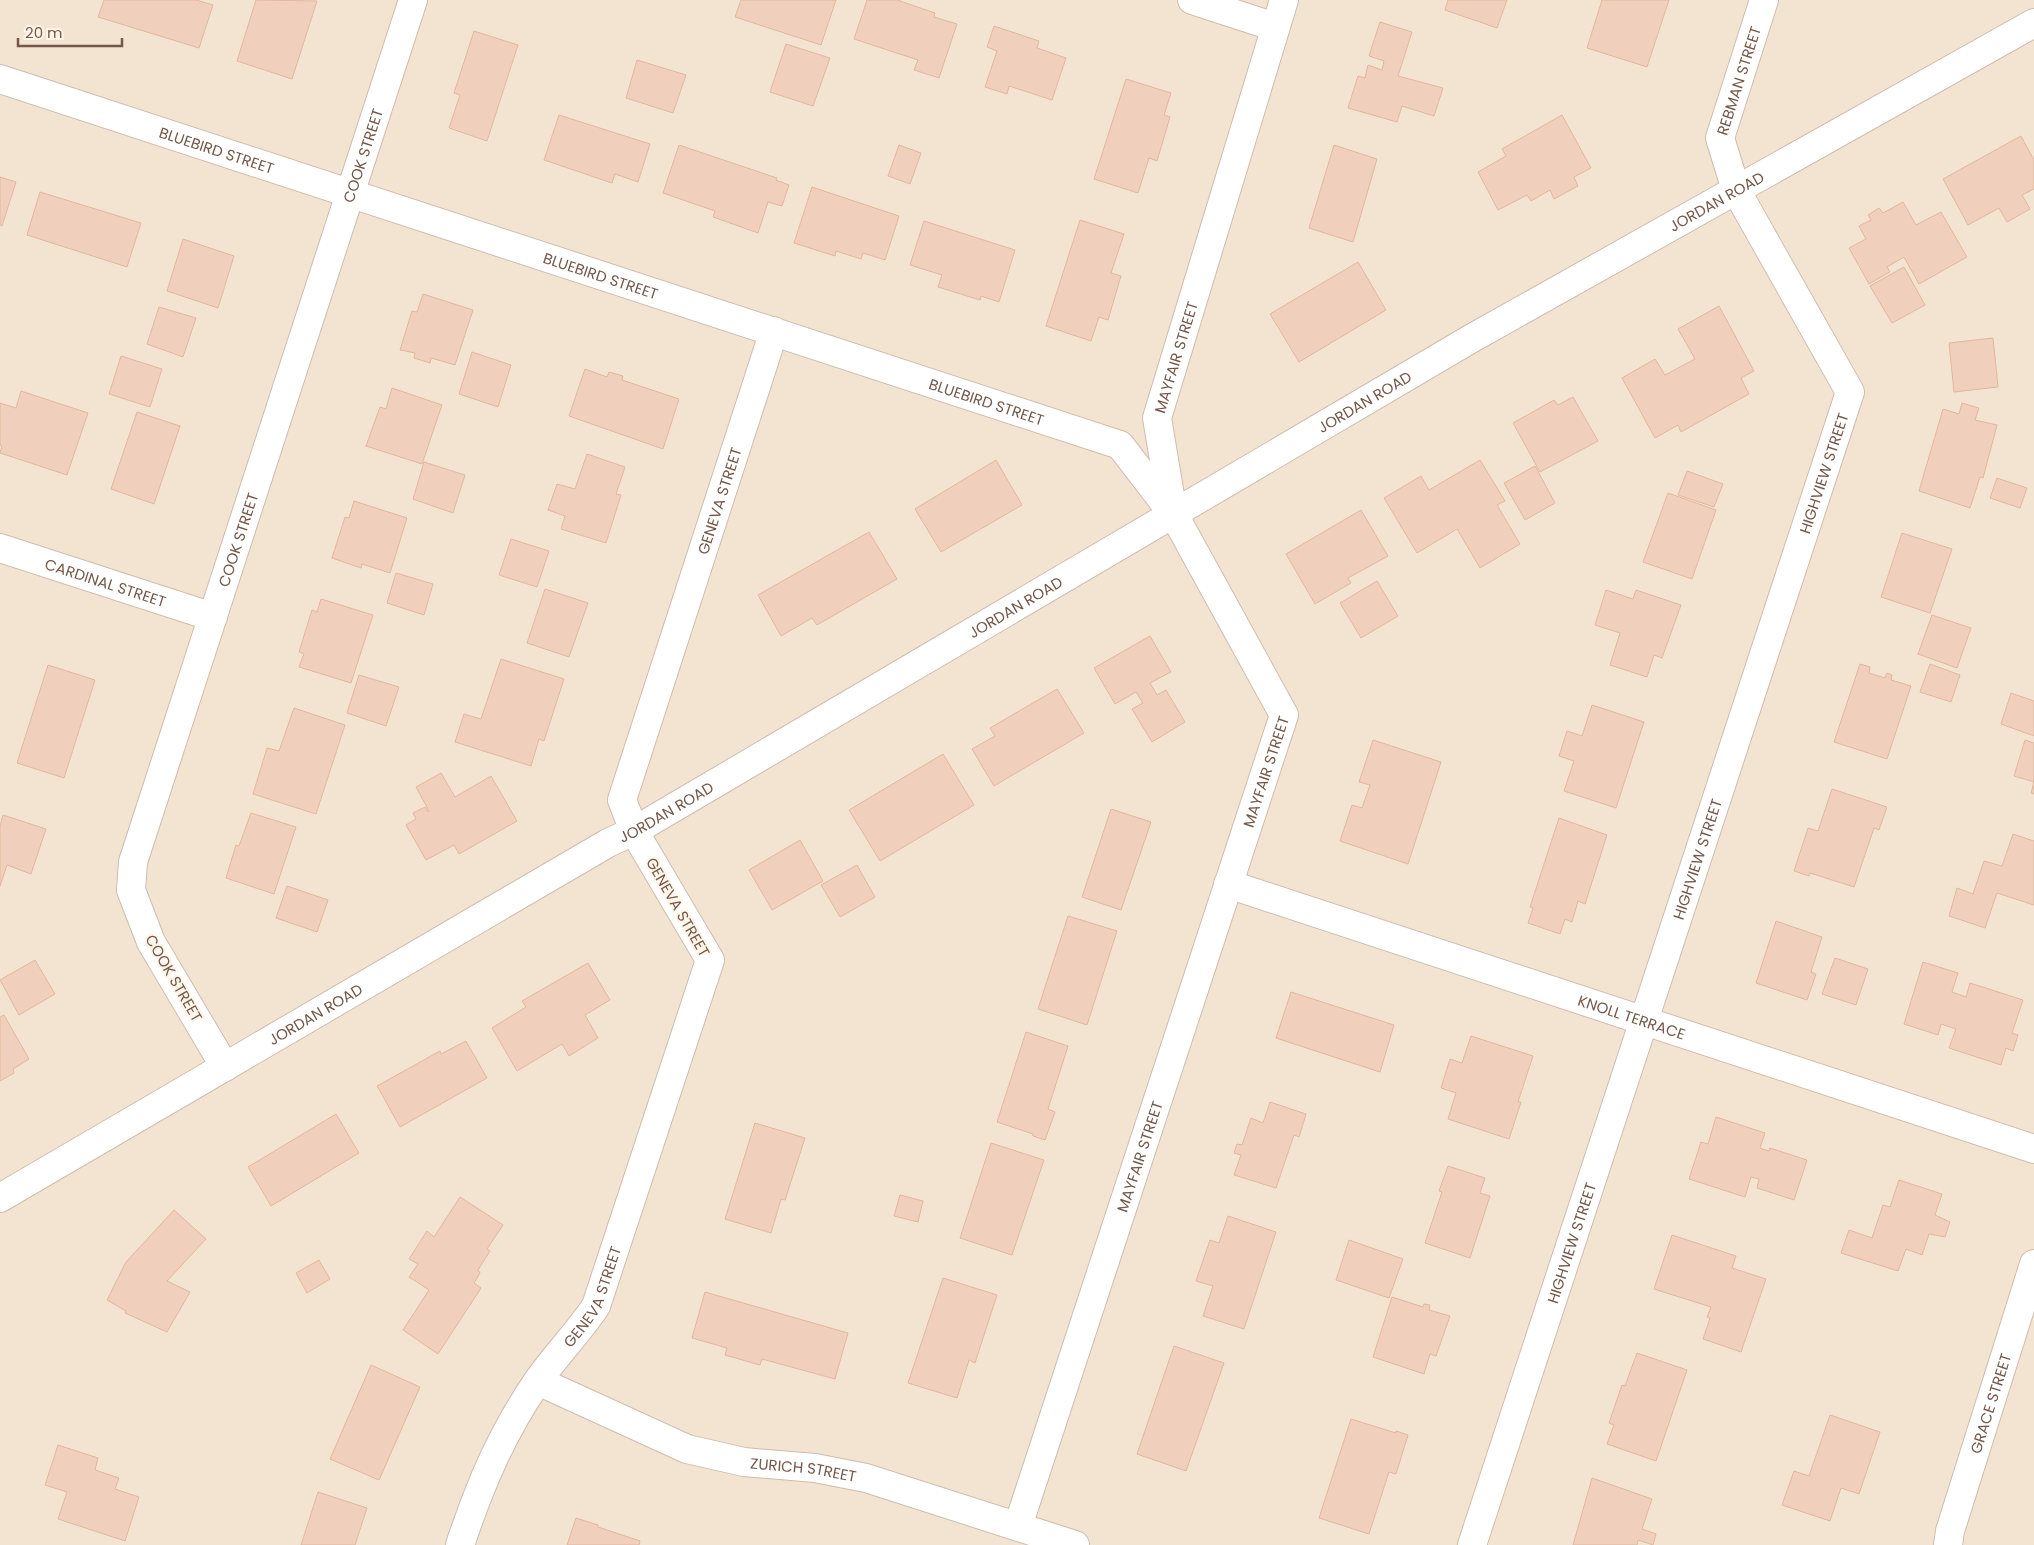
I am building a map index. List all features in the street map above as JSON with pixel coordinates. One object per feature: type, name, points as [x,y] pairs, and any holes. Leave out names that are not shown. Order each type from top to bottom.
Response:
[{"type":"street","name":"COOK STREET","points":[[225,1067],[151,942],[131,890],[133,862],[413,0]]},
{"type":"street","points":[[1192,0],[1275,27]]},
{"type":"street","name":"MAYFAIR STREET","points":[[1018,1526],[1284,714],[1173,513],[1157,418],[1284,0]]},
{"type":"street","name":"REBMAN STREET","points":[[1736,190],[1720,138],[1764,0]]},
{"type":"street","name":"JORDAN ROAD","points":[[0,1198],[608,844],[634,831],[1474,337],[2034,22]]},
{"type":"street","name":"BLUEBIRD STREET","points":[[0,79],[1120,445],[1173,513]]},
{"type":"street","name":"HIGHVIEW STREET","points":[[1472,1545],[1850,392],[1736,190]]},
{"type":"street","name":"GENEVA STREET","points":[[460,1545],[477,1492],[505,1434],[538,1381],[596,1306],[710,960],[634,831],[622,800],[774,332]]},
{"type":"street","name":"CARDINAL STREET","points":[[0,548],[213,617]]},
{"type":"street","name":"KNOLL TERRACE","points":[[1228,884],[2034,1149]]},
{"type":"street","name":"GRACE STREET","points":[[1948,1545],[1950,1531],[2034,1264]]},
{"type":"street","name":"ZURICH STREET","points":[[538,1381],[687,1449],[744,1462],[815,1468],[866,1478],[1075,1545]]},
{"type":"shaded area","points":[[0,0],[2034,0],[2034,1545],[0,1545]]},
{"type":"building","points":[[104,0],[196,0],[213,5],[199,48],[98,17]]},
{"type":"building","points":[[256,0],[317,1],[292,79],[237,61]]},
{"type":"building","points":[[741,0],[836,0],[821,45],[735,17]]},
{"type":"building","points":[[867,0],[897,0],[935,13],[934,17],[957,24],[939,78],[914,70],[918,60],[854,39]]},
{"type":"building","points":[[1448,0],[1507,0],[1497,28],[1445,10]]},
{"type":"building","points":[[1602,0],[1669,0],[1647,67],[1587,48]]},
{"type":"building","points":[[1380,22],[1412,32],[1398,76],[1443,88],[1434,116],[1402,106],[1397,122],[1348,108],[1358,76],[1365,78],[1368,65],[1382,70],[1384,61],[1369,56]]},
{"type":"building","points":[[994,26],[1039,41],[1037,48],[1066,58],[1052,100],[1009,86],[1007,94],[985,87],[997,51],[987,47]]},
{"type":"building","points":[[474,31],[518,45],[487,141],[449,128],[460,95],[454,93]]},
{"type":"building","points":[[786,44],[830,58],[813,106],[770,92]]},
{"type":"building","points":[[637,60],[686,75],[673,113],[626,98]]},
{"type":"building","points":[[1126,79],[1171,93],[1164,115],[1170,117],[1157,161],[1149,158],[1138,193],[1094,179]]},
{"type":"building","points":[[559,115],[650,144],[638,182],[615,174],[612,183],[544,160]]},
{"type":"building","points":[[1562,115],[1591,168],[1574,177],[1578,186],[1554,199],[1550,190],[1531,201],[1527,195],[1498,210],[1478,172],[1506,156],[1502,149]]},
{"type":"building","points":[[2021,136],[2034,160],[2034,189],[2022,195],[2030,209],[2007,222],[1999,208],[1968,225],[1943,179]]},
{"type":"building","points":[[679,145],[777,178],[776,180],[789,185],[782,206],[768,202],[758,233],[713,217],[715,211],[663,193]]},
{"type":"building","points":[[899,145],[921,153],[910,184],[888,176]]},
{"type":"building","points":[[1334,145],[1377,159],[1353,242],[1309,228]]},
{"type":"building","points":[[0,177],[16,182],[2,226],[0,225]]},
{"type":"building","points":[[812,187],[899,216],[885,260],[863,253],[861,259],[836,251],[835,256],[794,243]]},
{"type":"building","points":[[40,192],[141,223],[127,267],[27,235]]},
{"type":"building","points":[[1903,202],[1916,225],[1941,212],[1967,257],[1919,284],[1904,257],[1887,267],[1890,272],[1869,284],[1849,248],[1866,239],[1859,226],[1871,220],[1868,215],[1879,208],[1883,213]]},
{"type":"building","points":[[1080,220],[1124,234],[1111,273],[1121,276],[1108,320],[1099,317],[1091,341],[1046,326]]},
{"type":"building","points":[[924,221],[1015,250],[999,302],[981,296],[980,300],[938,287],[942,275],[910,265]]},
{"type":"building","points":[[183,239],[234,256],[218,308],[167,291]]},
{"type":"building","points":[[1358,262],[1386,310],[1299,362],[1270,314]]},
{"type":"building","points":[[1904,267],[1925,305],[1892,323],[1870,286]]},
{"type":"building","points":[[423,294],[473,310],[455,365],[431,358],[430,363],[414,358],[415,353],[400,350],[412,311],[417,312]]},
{"type":"building","points":[[1719,306],[1754,371],[1741,378],[1749,394],[1681,432],[1678,425],[1655,438],[1622,378],[1655,359],[1665,375],[1695,359],[1678,329]]},
{"type":"building","points":[[159,307],[196,318],[183,357],[147,344]]},
{"type":"building","points":[[1993,338],[1998,387],[1954,392],[1949,343]]},
{"type":"building","points":[[472,352],[511,365],[498,407],[459,394]]},
{"type":"building","points":[[121,356],[162,369],[150,407],[109,394]]},
{"type":"building","points":[[585,369],[607,377],[609,372],[623,376],[622,380],[679,399],[663,449],[569,416]]},
{"type":"building","points":[[392,388],[442,405],[422,464],[366,446],[380,407],[386,409]]},
{"type":"building","points":[[21,391],[88,413],[67,475],[0,453],[2,446],[0,445],[0,403],[16,408]]},
{"type":"building","points":[[1573,397],[1598,441],[1540,472],[1513,423],[1554,400],[1558,405]]},
{"type":"building","points":[[1962,403],[1979,408],[1975,420],[1997,425],[1983,478],[1980,477],[1970,508],[1919,491],[1943,409],[1959,414]]},
{"type":"building","points":[[137,412],[180,426],[154,504],[111,489]]},
{"type":"building","points":[[587,454],[625,467],[616,494],[621,495],[606,543],[561,529],[565,516],[548,510],[557,484],[575,489]]},
{"type":"building","points":[[996,460],[1022,505],[941,552],[915,509]]},
{"type":"building","points":[[1480,460],[1505,501],[1497,505],[1520,544],[1480,568],[1457,529],[1417,553],[1384,498],[1421,476],[1429,490]]},
{"type":"building","points":[[424,462],[465,475],[453,513],[413,499]]},
{"type":"building","points":[[1535,466],[1555,503],[1525,520],[1504,483]]},
{"type":"building","points":[[1687,471],[1723,484],[1714,507],[1678,495]]},
{"type":"building","points":[[1997,478],[2027,488],[2020,508],[1990,498]]},
{"type":"building","points":[[1668,493],[1716,510],[1692,579],[1643,562]]},
{"type":"building","points":[[354,501],[407,518],[390,573],[362,564],[361,568],[332,558],[345,517],[349,518]]},
{"type":"building","points":[[1361,510],[1388,556],[1348,578],[1351,583],[1315,604],[1286,554]]},
{"type":"building","points":[[869,532],[897,579],[817,625],[812,618],[781,636],[758,595]]},
{"type":"building","points":[[1902,533],[1952,549],[1930,613],[1881,597]]},
{"type":"building","points":[[511,539],[549,551],[537,587],[499,575]]},
{"type":"building","points":[[396,573],[433,584],[424,615],[387,603]]},
{"type":"building","points":[[1377,581],[1398,616],[1361,638],[1340,603]]},
{"type":"building","points":[[545,589],[588,603],[569,657],[527,643]]},
{"type":"building","points":[[1606,590],[1633,599],[1636,590],[1681,605],[1662,658],[1654,655],[1647,677],[1610,665],[1620,633],[1595,625]]},
{"type":"building","points":[[321,599],[373,615],[351,683],[299,667],[304,654],[299,652],[312,610],[317,612]]},
{"type":"building","points":[[1932,615],[1971,628],[1957,668],[1918,654]]},
{"type":"building","points":[[1150,636],[1171,672],[1150,683],[1157,695],[1166,690],[1185,722],[1152,742],[1132,709],[1143,703],[1136,692],[1115,704],[1094,668]]},
{"type":"building","points":[[501,659],[564,679],[544,741],[539,739],[531,766],[455,742],[464,714],[481,719]]},
{"type":"building","points":[[1860,664],[1870,667],[1869,673],[1885,678],[1887,673],[1892,675],[1891,680],[1911,686],[1887,759],[1834,742]]},
{"type":"building","points":[[1930,664],[1960,675],[1951,702],[1920,692]]},
{"type":"building","points":[[48,665],[95,680],[64,778],[17,763]]},
{"type":"building","points":[[359,675],[399,687],[386,726],[347,713]]},
{"type":"building","points":[[1057,689],[1084,733],[994,786],[972,749],[995,736],[990,728]]},
{"type":"building","points":[[2011,693],[2034,701],[2034,736],[2001,724]]},
{"type":"building","points":[[1592,705],[1644,722],[1616,808],[1564,791],[1574,761],[1559,756],[1567,731],[1582,736]]},
{"type":"building","points":[[294,708],[345,725],[316,814],[253,794],[267,748],[279,751]]},
{"type":"building","points":[[1373,740],[1441,762],[1408,864],[1340,841],[1352,805],[1362,808],[1370,785],[1359,782]]},
{"type":"building","points":[[2025,740],[2034,743],[2034,782],[2014,776]]},
{"type":"building","points":[[943,754],[974,805],[880,861],[849,810]]},
{"type":"building","points":[[441,773],[455,797],[491,776],[517,821],[459,854],[454,845],[426,860],[406,825],[416,819],[413,813],[425,807],[429,811],[416,787]]},
{"type":"building","points":[[2034,782],[2034,794],[2031,793]]},
{"type":"building","points":[[1832,789],[1887,807],[1879,830],[1874,828],[1854,887],[1810,873],[1809,876],[1794,871],[1808,828],[1818,831]]},
{"type":"building","points":[[1111,809],[1151,822],[1121,910],[1082,897]]},
{"type":"building","points":[[251,813],[296,827],[274,894],[226,878],[236,845],[239,846]]},
{"type":"building","points":[[3,815],[46,829],[31,874],[7,865],[0,886],[0,826]]},
{"type":"building","points":[[1559,818],[1607,835],[1585,904],[1578,901],[1572,922],[1565,919],[1560,934],[1528,923],[1533,908],[1530,907]]},
{"type":"building","points":[[2013,834],[2034,841],[2034,905],[1997,893],[1985,928],[1949,916],[1957,888],[1973,894],[1984,861],[2002,866]]},
{"type":"building","points":[[800,840],[823,881],[772,910],[749,870]]},
{"type":"building","points":[[857,865],[875,897],[840,917],[821,885]]},
{"type":"building","points":[[287,886],[328,900],[317,932],[276,918]]},
{"type":"building","points":[[1068,916],[1117,931],[1087,1025],[1038,1009]]},
{"type":"building","points":[[1776,921],[1822,937],[1811,972],[1816,974],[1807,1000],[1756,983]]},
{"type":"building","points":[[1835,958],[1868,969],[1856,1005],[1822,994]]},
{"type":"building","points":[[35,960],[55,994],[19,1015],[0,980]]},
{"type":"building","points":[[1923,962],[1958,973],[1952,992],[1966,997],[1970,983],[2023,1000],[2012,1033],[2018,1035],[2013,1051],[2006,1048],[2001,1065],[1949,1048],[1956,1029],[1941,1024],[1938,1035],[1904,1024]]},
{"type":"building","points":[[588,963],[610,1000],[585,1015],[598,1038],[569,1056],[562,1044],[517,1071],[492,1028],[526,1007],[522,1001]]},
{"type":"building","points":[[1291,992],[1394,1025],[1380,1072],[1276,1038]]},
{"type":"building","points":[[4,1015],[29,1059],[13,1069],[14,1073],[0,1081],[0,1017]]},
{"type":"building","points":[[1026,1032],[1068,1046],[1048,1109],[1055,1112],[1045,1140],[997,1122]]},
{"type":"building","points":[[1471,1036],[1533,1056],[1518,1102],[1521,1102],[1509,1139],[1448,1119],[1456,1093],[1441,1088],[1450,1059],[1462,1063]]},
{"type":"building","points":[[466,1041],[487,1078],[400,1127],[377,1086],[440,1051],[441,1054]]},
{"type":"building","points":[[1270,1102],[1306,1114],[1299,1137],[1294,1135],[1276,1188],[1234,1175],[1241,1155],[1234,1153],[1237,1144],[1242,1145],[1251,1118],[1263,1123]]},
{"type":"building","points":[[336,1114],[359,1153],[271,1206],[248,1167]]},
{"type":"building","points":[[1716,1117],[1765,1133],[1760,1148],[1769,1151],[1770,1148],[1807,1160],[1794,1200],[1757,1188],[1759,1179],[1751,1177],[1745,1197],[1689,1179],[1701,1142],[1708,1144]]},
{"type":"building","points":[[755,1123],[805,1138],[785,1200],[781,1199],[771,1233],[725,1219]]},
{"type":"building","points":[[991,1143],[1044,1160],[1012,1255],[960,1238]]},
{"type":"building","points":[[1448,1166],[1485,1178],[1480,1193],[1490,1196],[1470,1258],[1425,1243],[1442,1192],[1439,1191]]},
{"type":"building","points":[[1899,1180],[1942,1194],[1935,1215],[1950,1222],[1945,1237],[1929,1234],[1922,1255],[1906,1249],[1898,1271],[1841,1253],[1849,1230],[1872,1238],[1883,1205],[1890,1207]]},
{"type":"building","points":[[900,1195],[923,1201],[918,1222],[894,1216]]},
{"type":"building","points":[[460,1197],[503,1225],[487,1249],[490,1251],[478,1270],[480,1273],[474,1283],[481,1288],[438,1354],[403,1330],[429,1290],[409,1277],[418,1264],[409,1259],[427,1231],[434,1237]]},
{"type":"building","points":[[174,1210],[206,1239],[167,1281],[190,1292],[167,1332],[125,1313],[126,1311],[107,1300],[126,1262]]},
{"type":"building","points":[[1228,1216],[1276,1232],[1244,1329],[1203,1316],[1213,1286],[1196,1281],[1210,1240],[1219,1243]]},
{"type":"building","points":[[1672,1235],[1736,1256],[1732,1268],[1766,1279],[1741,1352],[1703,1339],[1710,1318],[1707,1317],[1711,1307],[1654,1289]]},
{"type":"building","points":[[1349,1240],[1403,1259],[1389,1298],[1336,1280]]},
{"type":"building","points":[[319,1260],[330,1279],[307,1293],[296,1273]]},
{"type":"building","points":[[943,1278],[997,1295],[975,1363],[969,1360],[957,1398],[908,1383]]},
{"type":"building","points":[[705,1292],[848,1333],[835,1379],[762,1359],[760,1365],[725,1355],[727,1348],[692,1338]]},
{"type":"building","points":[[1392,1297],[1423,1307],[1424,1304],[1430,1305],[1429,1310],[1450,1316],[1436,1356],[1430,1354],[1424,1374],[1373,1357]]},
{"type":"building","points":[[1174,1346],[1224,1363],[1186,1471],[1137,1454]]},
{"type":"building","points":[[1637,1353],[1687,1370],[1656,1461],[1607,1444],[1614,1425],[1609,1423],[1622,1385],[1625,1386]]},
{"type":"building","points":[[371,1365],[420,1387],[379,1480],[330,1459]]},
{"type":"building","points":[[1830,1415],[1880,1432],[1859,1494],[1841,1488],[1830,1521],[1782,1505],[1794,1471],[1809,1476]]},
{"type":"building","points":[[1351,1419],[1408,1435],[1396,1474],[1389,1472],[1369,1534],[1319,1518]]},
{"type":"building","points":[[58,1445],[98,1458],[95,1470],[119,1478],[115,1489],[139,1497],[125,1541],[58,1519],[67,1492],[45,1485]]},
{"type":"building","points":[[1592,1478],[1652,1499],[1642,1529],[1656,1534],[1653,1545],[1638,1540],[1637,1545],[1573,1545]]},
{"type":"building","points":[[318,1492],[367,1508],[355,1545],[301,1545]]},
{"type":"building","points":[[576,1518],[640,1541],[639,1545],[567,1545]]}]
